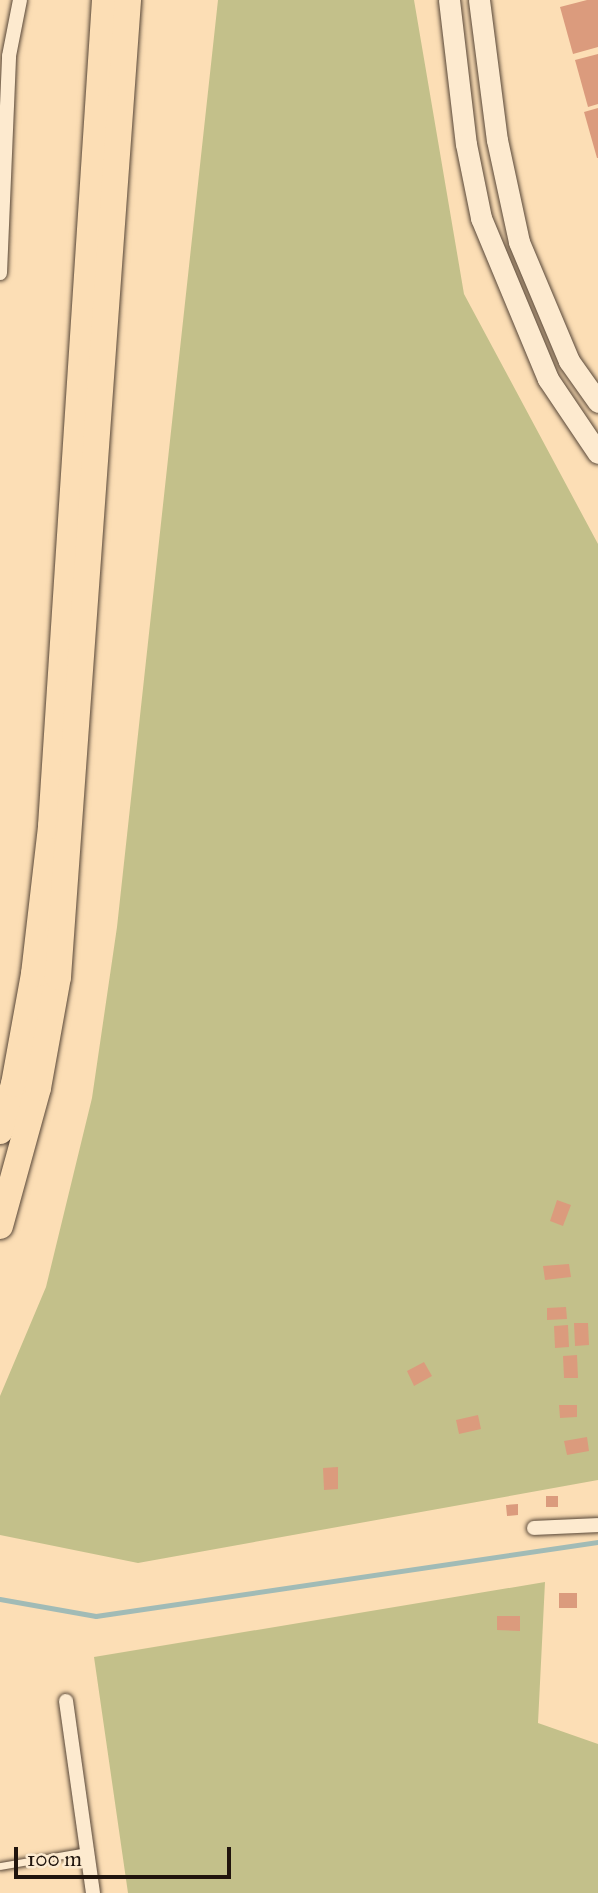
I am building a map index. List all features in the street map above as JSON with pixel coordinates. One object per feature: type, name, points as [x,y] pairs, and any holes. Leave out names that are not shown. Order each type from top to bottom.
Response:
[{"type":"highway","points":[[0,1131],[14,1084],[34,974],[51,825],[106,0]]},
{"type":"highway","points":[[0,1226],[38,1088],[58,977],[128,0]]},
{"type":"main road","points":[[449,0],[466,144],[481,218],[509,295],[548,379],[598,453]]},
{"type":"main road","points":[[479,0],[497,140],[519,242],[569,360],[598,402]]},
{"type":"street","points":[[0,273],[4,58],[20,0]]},
{"type":"street","points":[[534,1528],[598,1525]]},
{"type":"street","points":[[66,1701],[93,1893]]},
{"type":"lane","points":[[0,1866],[87,1851]]},
{"type":"shaded area","points":[[218,0],[414,0],[464,294],[598,544],[598,1480],[138,1563],[0,1535],[0,1396],[46,1287],[92,1098],[117,927]]},
{"type":"shaded area","points":[[545,1582],[538,1723],[598,1744],[598,1893],[128,1893],[94,1657]]},
{"type":"building","points":[[598,0],[598,47],[573,54],[560,7]]},
{"type":"building","points":[[598,54],[598,104],[588,107],[575,60]]},
{"type":"building","points":[[598,108],[598,158],[597,158],[584,112]]},
{"type":"building","points":[[557,1200],[571,1205],[563,1226],[550,1221]]},
{"type":"building","points":[[569,1264],[571,1277],[545,1280],[543,1266]]},
{"type":"building","points":[[566,1307],[567,1319],[547,1320],[547,1308]]},
{"type":"building","points":[[574,1323],[588,1323],[589,1345],[575,1346]]},
{"type":"building","points":[[568,1325],[569,1347],[555,1348],[554,1326]]},
{"type":"building","points":[[577,1355],[578,1378],[564,1378],[563,1356]]},
{"type":"building","points":[[424,1362],[432,1376],[414,1386],[407,1371]]},
{"type":"building","points":[[559,1405],[577,1405],[577,1417],[560,1418]]},
{"type":"building","points":[[478,1415],[481,1429],[459,1434],[456,1420]]},
{"type":"building","points":[[587,1437],[589,1451],[567,1455],[564,1441]]},
{"type":"building","points":[[338,1467],[338,1489],[324,1490],[323,1468]]},
{"type":"building","points":[[546,1496],[558,1496],[558,1507],[546,1507]]},
{"type":"building","points":[[518,1504],[518,1515],[507,1516],[506,1505]]},
{"type":"building","points":[[559,1593],[577,1593],[577,1608],[559,1608]]},
{"type":"building","points":[[497,1616],[520,1616],[520,1631],[497,1630]]},
{"type":"waterway","points":[[0,1599],[96,1616],[598,1542]]}]
